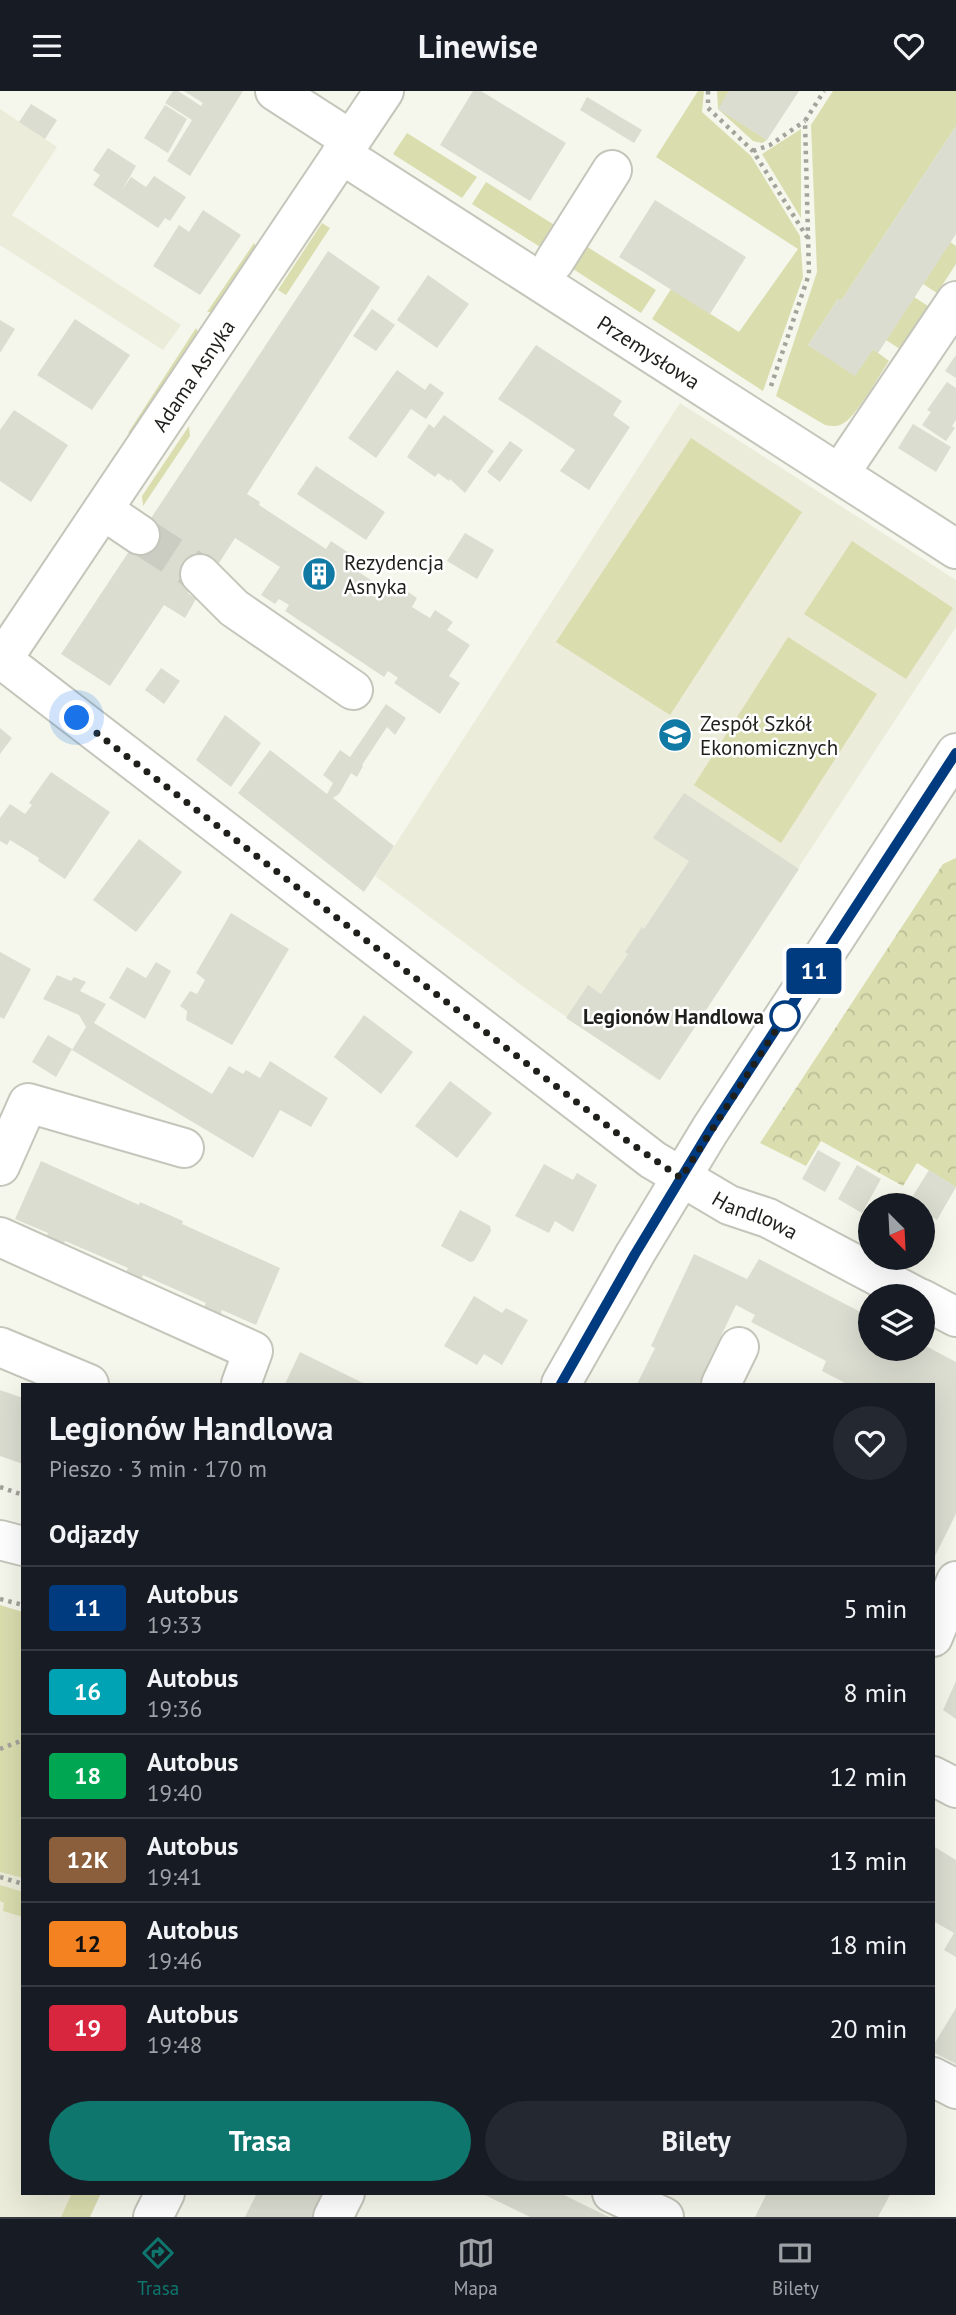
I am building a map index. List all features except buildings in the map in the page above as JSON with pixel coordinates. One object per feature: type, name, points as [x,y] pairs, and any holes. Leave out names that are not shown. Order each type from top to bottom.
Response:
[{"type":"street","name":"Przemysłowa","points":[[275,91],[346,147],[956,549]]},
{"type":"street","name":"Adama Asnyka","points":[[1,659],[384,91]]},
{"type":"street","points":[[554,262],[612,170]]},
{"type":"street","points":[[840,473],[956,301]]},
{"type":"street","points":[[103,510],[140,535]]},
{"type":"street","points":[[200,574],[234,608],[353,690]]},
{"type":"street","name":"Handlowa","points":[[1,659],[626,1140],[681,1178],[729,1205],[768,1218],[892,1284]]},
{"type":"street","points":[[563,1383],[681,1178],[956,753]]},
{"type":"street","points":[[0,1166],[29,1103],[184,1148]]},
{"type":"street","points":[[0,1237],[253,1351],[241,1383]]},
{"type":"street","points":[[935,1306],[956,1317]]},
{"type":"street","points":[[0,1347],[87,1383]]},
{"type":"street","points":[[722,1383],[739,1347]]},
{"type":"street","points":[[0,1540],[21,1545]]},
{"type":"street","points":[[935,1632],[956,1581]]},
{"type":"street","points":[[935,1777],[956,1789]]},
{"type":"street","points":[[935,2078],[956,2089]]},
{"type":"street","points":[[153,2217],[164,2195]]},
{"type":"street","points":[[333,2217],[344,2195]]},
{"type":"street","points":[[616,2195],[664,2217]]},
{"type":"path","points":[[708,91],[708,108],[753,151],[808,238]]},
{"type":"path","points":[[753,151],[771,145],[804,121],[824,91]]},
{"type":"path","points":[[768,398],[809,274],[804,121]]},
{"type":"path","points":[[0,1487],[21,1494]]},
{"type":"path","points":[[0,1599],[21,1604]]},
{"type":"path","points":[[0,1749],[21,1741]]},
{"type":"path","points":[[0,1877],[21,1883]]},
{"type":"shaded area","points":[[0,109],[57,147],[12,215],[181,325],[163,350],[0,245]]},
{"type":"shaded area","name":"Zespół Szkół Ekonomicznych","points":[[680,403],[956,580],[956,627],[659,1081],[529,991],[375,876]]},
{"type":"shaded area","points":[[0,1872],[21,1877],[21,2195],[71,2195],[61,2217],[0,2217]]},
{"type":"green space","points":[[698,91],[704,91],[702,112],[751,156],[800,236],[803,277],[763,391],[652,319],[671,289],[739,332],[798,249],[656,157]]},
{"type":"green space","points":[[717,91],[729,91],[719,109],[767,140],[762,143],[753,141],[718,109]]},
{"type":"green space","points":[[833,91],[956,91],[956,126],[841,301],[838,299],[808,345],[855,375],[873,349],[889,361],[854,414],[838,426],[825,425],[776,396],[817,272],[811,125]]},
{"type":"green space","points":[[801,129],[801,218],[762,154]]},
{"type":"green space","points":[[407,133],[477,177],[462,198],[393,154]]},
{"type":"green space","points":[[486,182],[559,228],[545,250],[472,204]]},
{"type":"green space","points":[[322,223],[330,228],[286,295],[278,290]]},
{"type":"green space","points":[[950,242],[956,246],[956,264],[937,293],[923,284]]},
{"type":"green space","points":[[254,243],[258,250],[216,312],[207,312]]},
{"type":"green space","points":[[581,243],[656,290],[641,313],[567,265]]},
{"type":"green space","points":[[914,297],[928,306],[900,349],[886,340]]},
{"type":"green space","points":[[196,328],[200,336],[137,433],[128,433]]},
{"type":"green space","points":[[189,426],[190,436],[143,506],[142,496]]},
{"type":"green space","points":[[691,438],[802,512],[670,715],[556,642]]},
{"type":"green space","points":[[852,541],[953,608],[906,679],[804,614]]},
{"type":"green space","points":[[788,637],[877,694],[781,843],[694,785]]},
{"type":"green space","points":[[956,858],[956,1187],[917,1163],[903,1186],[821,1141],[806,1166],[760,1143],[943,864]]},
{"type":"green space","points":[[0,1605],[21,1611],[21,1877],[0,1872]]},
{"type":"green space","points":[[0,1885],[21,1891],[21,1916],[3,1911],[4,1903],[0,1901]]},
{"type":"green space","points":[[71,2195],[100,2195],[90,2217],[61,2217]]},
{"type":"tunnel","points":[[140,535],[200,574]]},
{"type":"bus line","name":"11","points":[[562,1383],[710,1130],[956,753]]},
{"type":"place","name":"Rezydencja Asnyka","points":[[319,574]]},
{"type":"place","name":"Zespół Szkół Ekonomicznych","points":[[675,735]]},
{"type":"place","name":"Legionów Handlowa","points":[[785,1016]]},
{"type":"route","points":[[77,718],[626,1140],[681,1178],[785,1016]]}]
